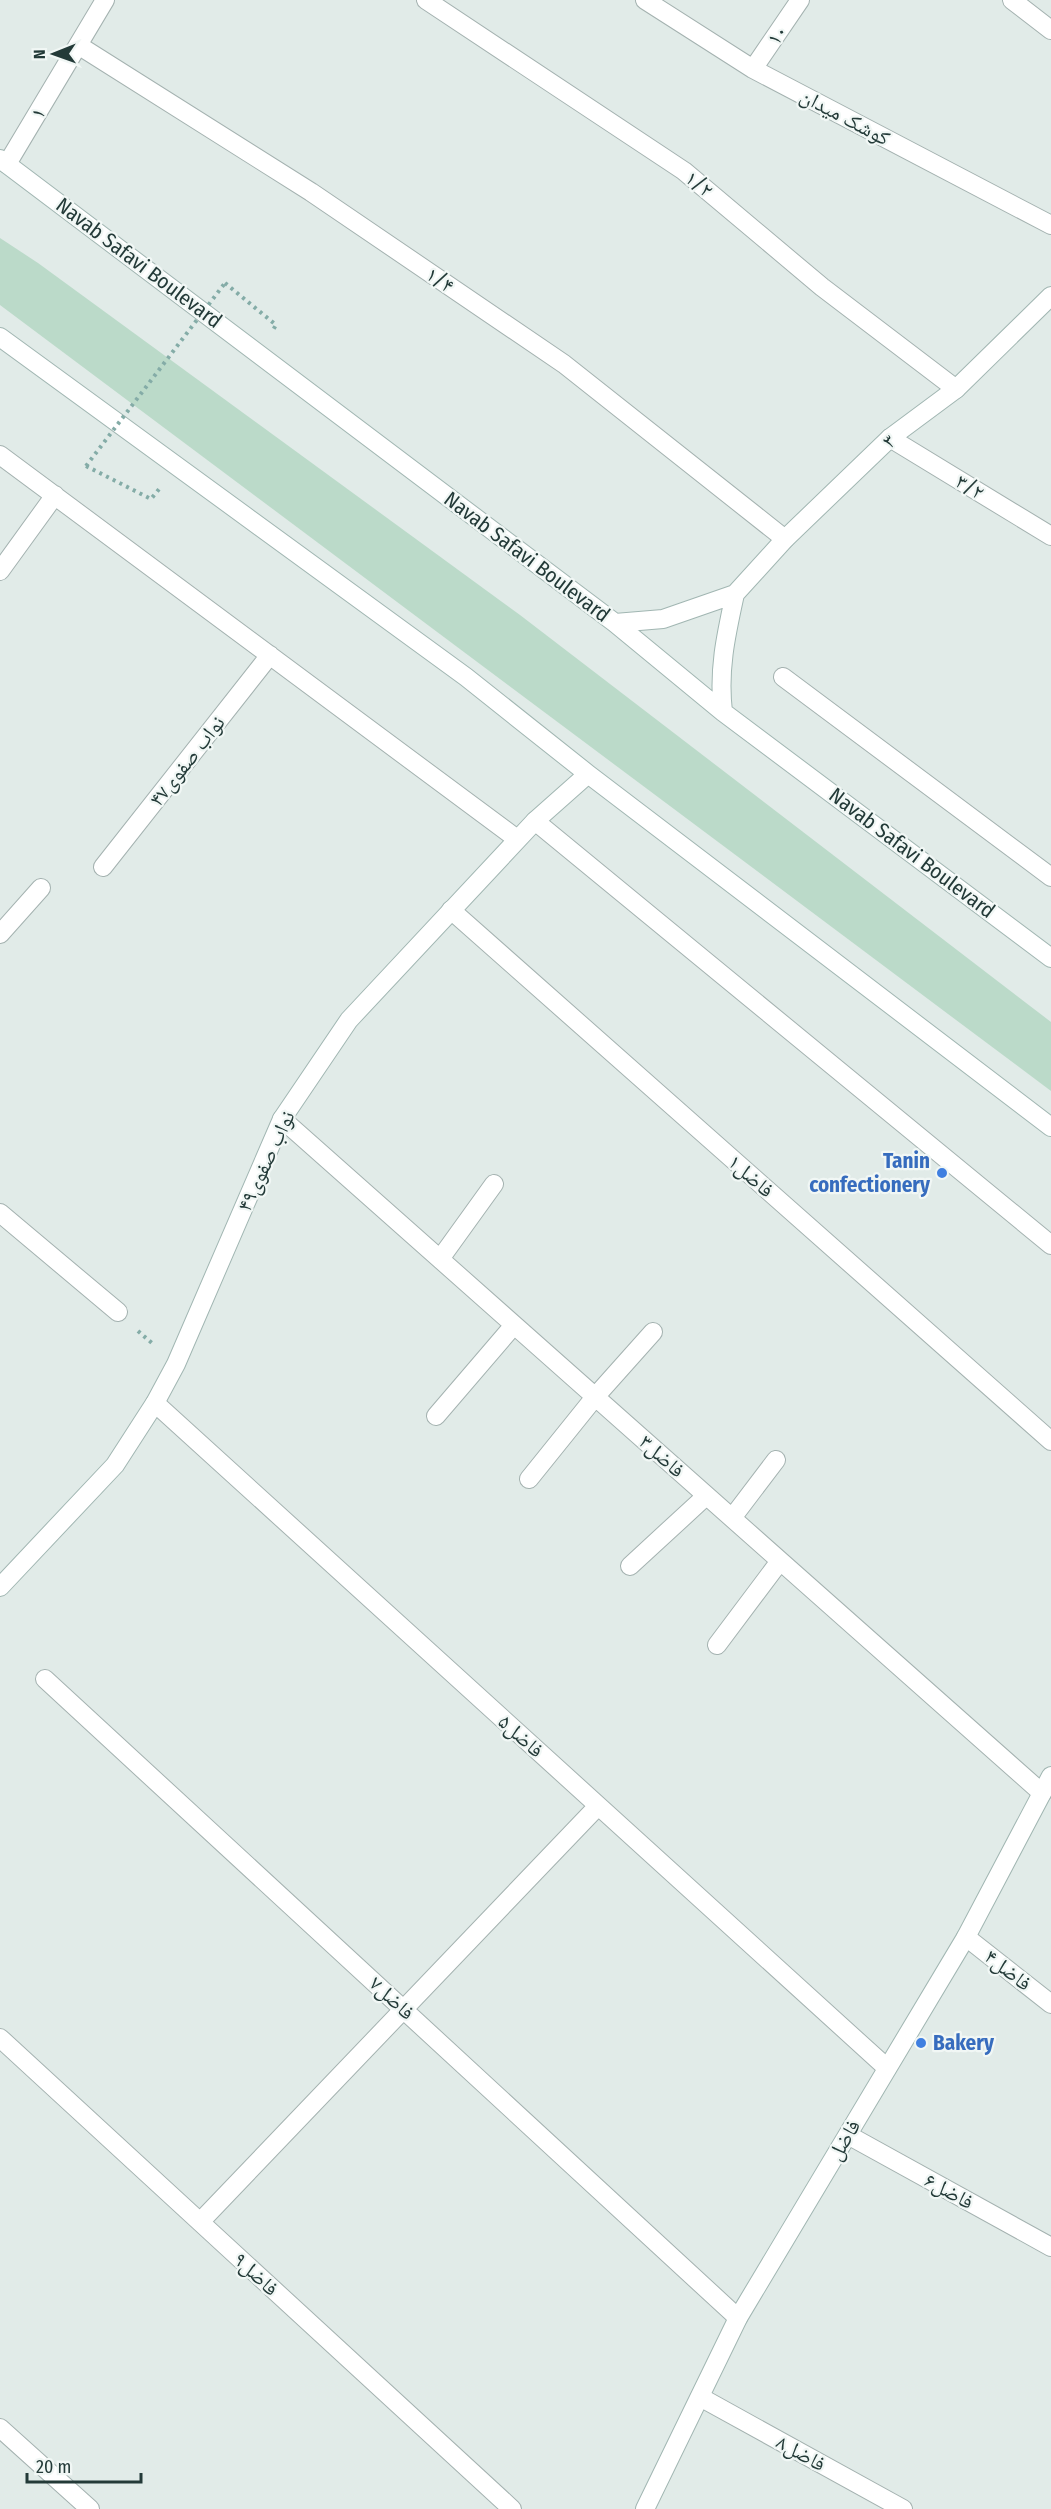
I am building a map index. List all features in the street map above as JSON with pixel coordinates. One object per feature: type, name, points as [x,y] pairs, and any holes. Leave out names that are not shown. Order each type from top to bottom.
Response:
[{"type":"street","name":"۱","points":[[4,162],[105,0]]},
{"type":"street","name":"۱/۲","points":[[426,0],[684,171],[822,287],[956,389]]},
{"type":"street","name":"کوشک میدان","points":[[645,0],[753,69],[1051,225]]},
{"type":"street","name":"۱۰","points":[[753,69],[800,0]]},
{"type":"street","points":[[1012,0],[1051,30]]},
{"type":"street","name":"۱/۴","points":[[78,45],[312,192],[564,364],[785,539]]},
{"type":"street","name":"Navab Safavi Boulevard","points":[[4,162],[615,623],[723,712],[1051,958]]},
{"type":"street","name":"۳","points":[[615,623],[663,619],[735,594],[785,539],[890,438],[956,389],[1051,296]]},
{"type":"street","points":[[0,337],[466,677],[588,774],[1051,1128]]},
{"type":"street","name":"۳/۲","points":[[890,438],[1051,536]]},
{"type":"street","points":[[0,454],[517,839]]},
{"type":"street","points":[[0,571],[55,495]]},
{"type":"street","points":[[723,712],[720,683],[721,662],[735,594]]},
{"type":"street","name":"۴۷نواب صفوی","points":[[104,867],[270,655]]},
{"type":"street","points":[[783,677],[1051,877]]},
{"type":"street","name":"۴۹نواب صفوی","points":[[0,1587],[115,1465],[155,1403],[176,1364],[282,1119],[349,1020],[517,839],[588,774]]},
{"type":"street","points":[[535,821],[1051,1245]]},
{"type":"street","points":[[0,934],[41,888]]},
{"type":"street","name":"۱فاضل","points":[[451,910],[1051,1441]]},
{"type":"street","name":"۳فاضل","points":[[282,1119],[1042,1794]]},
{"type":"street","points":[[440,1259],[494,1184]]},
{"type":"street","points":[[0,1213],[118,1312]]},
{"type":"street","points":[[436,1416],[514,1325]]},
{"type":"street","points":[[529,1479],[595,1396],[653,1332]]},
{"type":"street","name":"۵فاضل","points":[[155,1403],[887,2068]]},
{"type":"street","points":[[732,1518],[776,1460]]},
{"type":"street","points":[[630,1566],[706,1496]]},
{"type":"street","points":[[717,1645],[780,1561]]},
{"type":"street","name":"۷فاضل","points":[[45,1679],[738,2318]]},
{"type":"street","name":"فاضل","points":[[645,2509],[738,2318],[966,1937],[1051,1776]]},
{"type":"street","points":[[200,2222],[598,1806]]},
{"type":"street","name":"۴فاضل","points":[[966,1937],[1051,2004]]},
{"type":"street","name":"۹فاضل","points":[[0,2038],[512,2509]]},
{"type":"street","name":"۶فاضل","points":[[848,2135],[1051,2247]]},
{"type":"street","name":"۸فاضل","points":[[700,2397],[903,2509]]},
{"type":"street","points":[[0,2428],[90,2509]]},
{"type":"path","points":[[151,499],[86,466],[225,283],[276,325]]},
{"type":"path","points":[[118,1312],[176,1364]]},
{"type":"green space","points":[[0,238],[38,263],[520,615],[1051,1022],[1051,1091],[0,305]]},
{"type":"place","name":"Tanin confectionery","points":[[942,1173]]},
{"type":"place","name":"Bakery","points":[[921,2043]]}]
